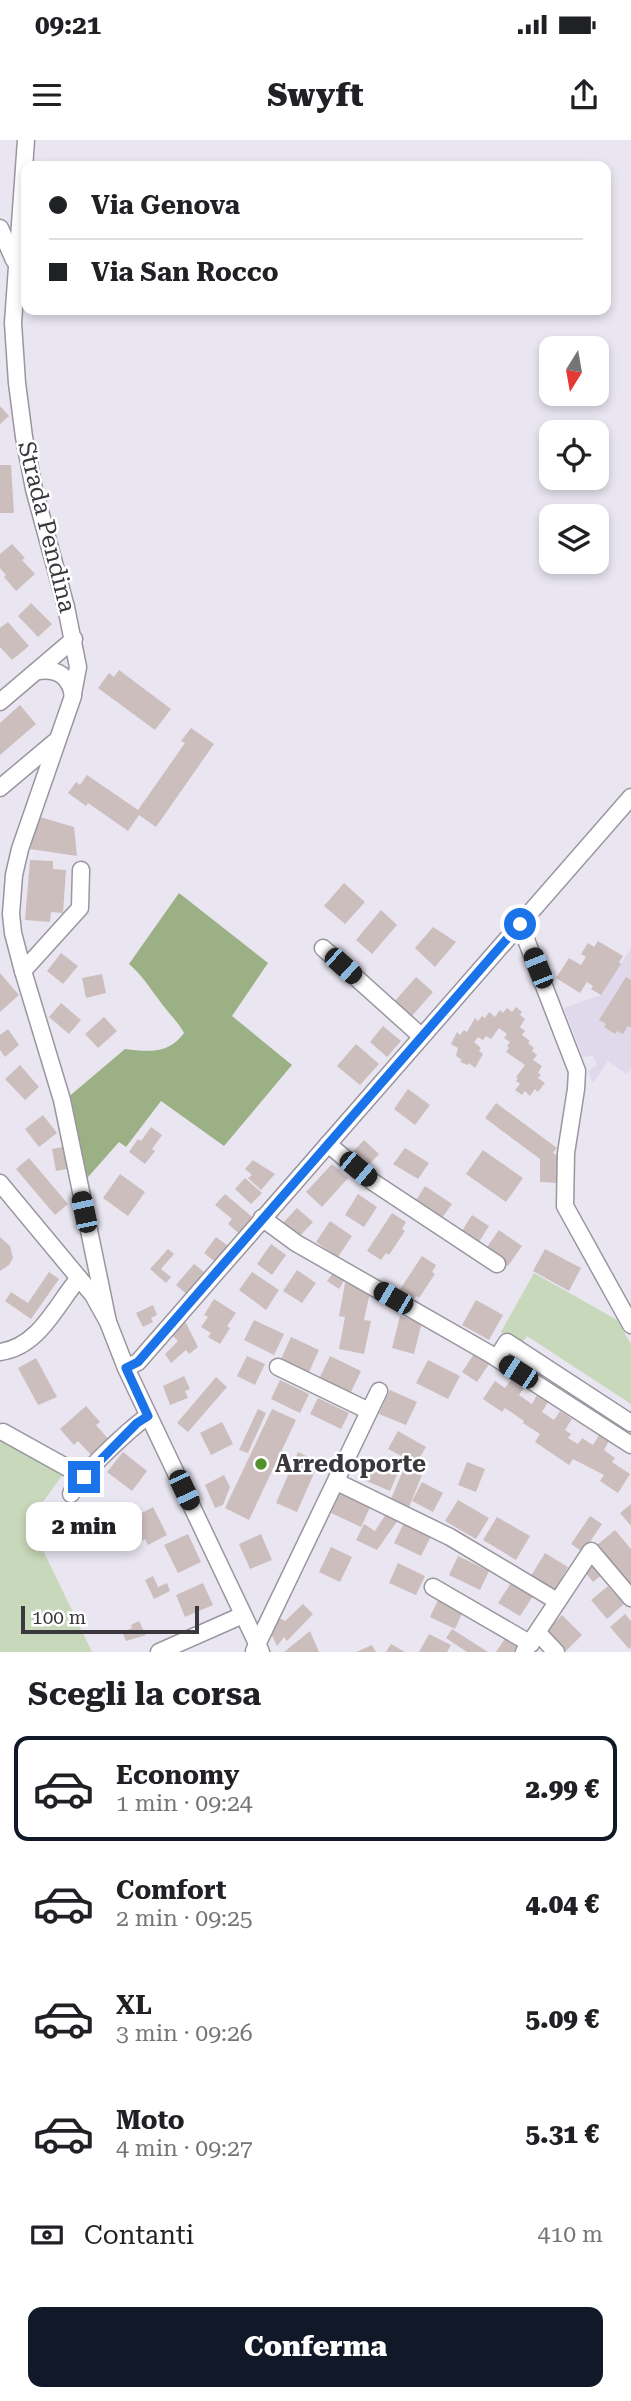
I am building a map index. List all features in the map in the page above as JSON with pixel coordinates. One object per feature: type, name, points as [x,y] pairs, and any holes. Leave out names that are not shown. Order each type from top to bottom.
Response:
[{"type":"street","name":"Strada Pendina","points":[[24,161],[26,140]]},
{"type":"street","name":"Strada Pendina","points":[[21,202],[14,335],[24,437],[34,489],[74,639],[78,667],[73,696],[20,849],[6,909],[62,1100],[107,1322]]},
{"type":"street","points":[[0,228],[16,265]]},
{"type":"street","points":[[3,693],[38,671],[74,639]]},
{"type":"street","points":[[38,671],[47,670],[62,674],[70,685],[73,696]]},
{"type":"street","points":[[0,788],[58,738]]},
{"type":"street","points":[[126,1368],[138,1362],[631,797]]},
{"type":"street","points":[[23,971],[80,908],[81,870]]},
{"type":"street","points":[[520,924],[577,1071],[566,1153],[565,1206],[631,1325]]},
{"type":"street","points":[[323,948],[421,1037]]},
{"type":"street","points":[[328,1144],[373,1182],[497,1264]]},
{"type":"street","points":[[0,1182],[93,1295],[257,1649]]},
{"type":"street","points":[[262,1218],[296,1243],[497,1358],[630,1442]]},
{"type":"street","points":[[0,1352],[13,1350],[34,1337],[79,1278]]},
{"type":"street","points":[[497,1358],[507,1342],[631,1423]]},
{"type":"street","points":[[278,1367],[369,1411]]},
{"type":"street","points":[[257,1649],[379,1391]]},
{"type":"street","points":[[71,1494],[73,1487],[137,1423],[148,1416]]},
{"type":"street","points":[[4,1432],[84,1477]]},
{"type":"street","points":[[337,1482],[450,1537],[557,1601]]},
{"type":"street","points":[[531,1643],[591,1551],[631,1598]]},
{"type":"street","points":[[433,1587],[531,1643],[556,1652]]},
{"type":"street","points":[[159,1652],[243,1615]]},
{"type":"shaded area","points":[[631,948],[631,1069],[627,1074],[608,1061],[593,1083],[588,1071],[597,1065],[593,1056],[583,1057],[564,1008],[601,995]]},
{"type":"green space","points":[[179,893],[268,963],[232,1016],[292,1065],[224,1146],[161,1101],[126,1147],[119,1142],[81,1185],[66,1099],[125,1049],[158,1050],[172,1045],[184,1033],[129,964]]},
{"type":"green space","points":[[534,1273],[617,1320],[631,1344],[631,1404],[527,1336],[521,1345],[501,1332]]},
{"type":"green space","points":[[0,1435],[64,1473],[29,1521],[92,1652],[0,1652]]},
{"type":"building","points":[[0,406],[9,416],[0,424]]},
{"type":"building","points":[[0,465],[11,465],[14,513],[0,513]]},
{"type":"building","points":[[12,544],[35,574],[16,591],[0,568],[0,554]]},
{"type":"building","points":[[31,603],[52,624],[38,637],[18,616]]},
{"type":"building","points":[[8,622],[29,646],[12,660],[0,647],[0,628]]},
{"type":"building","points":[[119,670],[171,709],[155,730],[98,688],[109,673],[114,677]]},
{"type":"building","points":[[20,705],[36,724],[0,755],[0,723]]},
{"type":"building","points":[[191,728],[214,744],[156,827],[139,815],[128,831],[88,803],[86,806],[68,793],[76,782],[80,785],[87,775],[138,810],[185,743],[181,741]]},
{"type":"building","points":[[40,817],[74,827],[77,856],[30,849]]},
{"type":"building","points":[[30,860],[53,861],[53,869],[66,870],[63,913],[51,912],[50,922],[25,920]]},
{"type":"building","points":[[344,883],[365,902],[345,924],[324,906]]},
{"type":"building","points":[[381,910],[397,925],[372,954],[356,940]]},
{"type":"building","points":[[433,927],[456,942],[435,967],[415,948]]},
{"type":"building","points":[[598,941],[623,956],[619,962],[621,964],[601,995],[591,989],[593,986],[587,982],[580,993],[556,978],[569,958],[581,965],[586,957],[581,954],[588,943],[594,947]]},
{"type":"building","points":[[61,953],[78,966],[63,984],[47,971]]},
{"type":"building","points":[[0,973],[19,995],[0,1012]]},
{"type":"building","points":[[102,974],[106,993],[86,998],[82,978]]},
{"type":"building","points":[[416,977],[433,992],[411,1017],[394,1002]]},
{"type":"building","points":[[626,977],[631,980],[631,1028],[628,1026],[623,1034],[617,1031],[615,1034],[599,1020]]},
{"type":"building","points":[[61,1003],[81,1020],[69,1034],[49,1017]]},
{"type":"building","points":[[516,1007],[525,1019],[520,1027],[525,1031],[522,1035],[530,1041],[528,1043],[534,1048],[532,1051],[537,1055],[533,1060],[542,1066],[538,1078],[545,1083],[538,1092],[535,1089],[530,1096],[525,1091],[522,1095],[515,1090],[520,1084],[516,1077],[525,1065],[506,1052],[510,1042],[504,1038],[507,1034],[499,1028],[491,1039],[486,1036],[483,1040],[478,1037],[474,1042],[483,1054],[475,1068],[469,1063],[460,1062],[462,1060],[456,1056],[458,1048],[451,1044],[457,1032],[460,1035],[464,1030],[467,1032],[475,1018],[478,1021],[482,1016],[485,1018],[489,1012],[495,1017],[500,1010],[503,1013],[507,1008],[512,1012]]},
{"type":"building","points":[[104,1017],[117,1031],[98,1048],[85,1034]]},
{"type":"building","points":[[383,1026],[401,1041],[387,1057],[370,1042]]},
{"type":"building","points":[[8,1029],[19,1045],[5,1057],[0,1050],[0,1035]]},
{"type":"building","points":[[356,1044],[379,1064],[360,1085],[337,1066]]},
{"type":"building","points":[[20,1065],[39,1087],[25,1100],[5,1079]]},
{"type":"building","points":[[408,1089],[430,1105],[415,1125],[394,1109]]},
{"type":"building","points":[[496,1103],[557,1148],[553,1153],[559,1157],[558,1183],[540,1182],[540,1159],[485,1118]]},
{"type":"building","points":[[43,1115],[57,1133],[39,1147],[25,1129]]},
{"type":"building","points":[[151,1127],[162,1135],[145,1164],[129,1152]]},
{"type":"building","points":[[364,1140],[379,1154],[364,1170],[349,1156]]},
{"type":"building","points":[[63,1147],[67,1169],[56,1171],[52,1149]]},
{"type":"building","points":[[405,1148],[429,1163],[418,1179],[393,1164]]},
{"type":"building","points":[[483,1150],[523,1178],[506,1202],[466,1174]]},
{"type":"building","points":[[29,1158],[68,1204],[55,1215],[16,1169]]},
{"type":"building","points":[[253,1160],[275,1174],[261,1190],[248,1178],[252,1175],[245,1169]]},
{"type":"building","points":[[332,1164],[348,1178],[322,1207],[306,1192]]},
{"type":"building","points":[[120,1174],[145,1192],[128,1216],[103,1198]]},
{"type":"building","points":[[245,1178],[262,1193],[251,1204],[235,1189]]},
{"type":"building","points":[[425,1186],[452,1204],[439,1222],[413,1205]]},
{"type":"building","points":[[225,1194],[257,1221],[243,1237],[228,1224],[232,1219],[215,1205]]},
{"type":"building","points":[[358,1194],[377,1207],[364,1227],[345,1215]]},
{"type":"building","points":[[297,1208],[313,1222],[297,1239],[281,1225]]},
{"type":"building","points":[[392,1213],[406,1222],[402,1229],[405,1231],[389,1255],[386,1253],[381,1260],[367,1251]]},
{"type":"building","points":[[472,1215],[489,1226],[477,1245],[460,1234]]},
{"type":"building","points":[[330,1221],[352,1236],[338,1257],[316,1242]]},
{"type":"building","points":[[499,1230],[522,1246],[508,1266],[485,1250]]},
{"type":"building","points":[[0,1237],[10,1246],[13,1258],[9,1265],[0,1271]]},
{"type":"building","points":[[216,1237],[231,1248],[218,1264],[204,1253]]},
{"type":"building","points":[[271,1244],[286,1255],[272,1275],[257,1264]]},
{"type":"building","points":[[168,1249],[174,1254],[161,1269],[171,1277],[166,1283],[150,1269]]},
{"type":"building","points":[[545,1249],[581,1268],[569,1291],[533,1271]]},
{"type":"building","points":[[422,1256],[436,1265],[432,1272],[435,1274],[419,1298],[416,1296],[411,1303],[397,1294]]},
{"type":"building","points":[[194,1264],[208,1275],[190,1297],[176,1285]]},
{"type":"building","points":[[336,1269],[347,1276],[339,1289],[327,1281]]},
{"type":"building","points":[[297,1270],[316,1283],[302,1303],[283,1291]]},
{"type":"building","points":[[49,1272],[59,1279],[31,1319],[5,1301],[11,1292],[28,1303]]},
{"type":"building","points":[[252,1272],[279,1290],[266,1310],[239,1290]]},
{"type":"building","points":[[345,1283],[371,1288],[364,1320],[371,1321],[364,1354],[339,1349],[345,1317],[339,1316]]},
{"type":"building","points":[[214,1299],[236,1313],[220,1344],[208,1337],[211,1333],[201,1327],[208,1317],[204,1315]]},
{"type":"building","points":[[476,1300],[503,1315],[489,1340],[462,1325]]},
{"type":"building","points":[[153,1305],[157,1315],[151,1318],[153,1322],[143,1327],[136,1313]]},
{"type":"building","points":[[400,1316],[422,1322],[414,1354],[392,1348]]},
{"type":"building","points":[[254,1320],[284,1334],[274,1355],[244,1340]]},
{"type":"building","points":[[185,1321],[198,1347],[189,1354],[186,1350],[171,1363],[165,1354],[178,1341],[172,1335]]},
{"type":"building","points":[[291,1337],[319,1350],[309,1372],[281,1359]]},
{"type":"building","points":[[474,1354],[489,1364],[477,1382],[462,1372]]},
{"type":"building","points":[[247,1356],[265,1364],[255,1385],[237,1376]]},
{"type":"building","points":[[330,1356],[361,1371],[350,1394],[319,1379]]},
{"type":"building","points":[[36,1358],[57,1397],[38,1405],[18,1368]]},
{"type":"building","points":[[428,1360],[460,1376],[448,1399],[416,1383]]},
{"type":"building","points":[[184,1376],[190,1389],[185,1391],[188,1398],[170,1405],[163,1386]]},
{"type":"building","points":[[216,1377],[227,1387],[188,1432],[177,1423]]},
{"type":"building","points":[[512,1378],[525,1386],[519,1395],[532,1404],[537,1395],[548,1402],[542,1412],[554,1420],[560,1411],[572,1419],[565,1430],[571,1434],[568,1438],[578,1444],[582,1438],[593,1445],[599,1435],[609,1441],[604,1450],[615,1458],[612,1462],[630,1474],[618,1493],[600,1481],[604,1475],[573,1459],[569,1465],[535,1442],[540,1434],[523,1423],[524,1421],[505,1408],[502,1412],[483,1399],[495,1381],[505,1388]]},
{"type":"building","points":[[280,1380],[309,1394],[300,1413],[271,1399]]},
{"type":"building","points":[[390,1390],[417,1402],[406,1425],[379,1414]]},
{"type":"building","points":[[318,1398],[349,1413],[341,1429],[310,1414]]},
{"type":"building","points":[[86,1406],[100,1422],[96,1425],[110,1441],[92,1456],[78,1441],[74,1445],[60,1429]]},
{"type":"building","points":[[258,1409],[266,1413],[248,1453],[239,1450]]},
{"type":"building","name":"Arredoporte","points":[[272,1409],[296,1420],[249,1520],[225,1508]]},
{"type":"building","points":[[222,1422],[233,1444],[211,1455],[200,1433]]},
{"type":"building","points":[[398,1431],[426,1447],[416,1464],[388,1449]]},
{"type":"building","points":[[123,1452],[147,1471],[132,1491],[107,1472]]},
{"type":"building","points":[[298,1452],[319,1462],[297,1512],[276,1503]]},
{"type":"building","points":[[373,1459],[399,1470],[390,1491],[364,1480]]},
{"type":"building","points":[[467,1462],[485,1469],[476,1492],[458,1485]]},
{"type":"building","points":[[404,1468],[422,1475],[409,1507],[391,1499]]},
{"type":"building","points":[[224,1475],[230,1487],[223,1505],[215,1508],[205,1485]]},
{"type":"building","points":[[422,1482],[443,1493],[433,1512],[412,1501]]},
{"type":"building","points":[[342,1489],[372,1503],[361,1527],[331,1513]]},
{"type":"building","points":[[458,1500],[489,1518],[476,1539],[445,1521]]},
{"type":"building","points":[[631,1504],[631,1526],[620,1513]]},
{"type":"building","points":[[153,1507],[167,1535],[148,1545],[145,1539],[123,1550],[113,1532],[130,1524],[134,1533],[140,1530],[134,1517]]},
{"type":"building","points":[[386,1514],[398,1520],[377,1550],[356,1540],[364,1524],[375,1531]]},
{"type":"building","points":[[590,1516],[602,1524],[583,1552],[571,1544]]},
{"type":"building","points":[[497,1517],[530,1536],[516,1560],[483,1540]]},
{"type":"building","points":[[405,1521],[432,1534],[421,1556],[394,1543]]},
{"type":"building","points":[[615,1530],[631,1549],[631,1587],[596,1546]]},
{"type":"building","points":[[188,1534],[201,1562],[178,1573],[164,1545]]},
{"type":"building","points":[[261,1534],[272,1560],[250,1569],[239,1544]]},
{"type":"building","points":[[331,1547],[352,1557],[340,1582],[319,1572]]},
{"type":"building","points":[[545,1553],[568,1567],[555,1590],[531,1576]]},
{"type":"building","points":[[458,1556],[489,1571],[480,1590],[449,1575]]},
{"type":"building","points":[[398,1563],[425,1576],[416,1595],[389,1583]]},
{"type":"building","points":[[594,1563],[603,1574],[593,1582],[584,1571]]},
{"type":"building","points":[[153,1576],[158,1587],[167,1583],[170,1591],[154,1599],[145,1580]]},
{"type":"building","points":[[203,1583],[213,1605],[185,1617],[176,1595]]},
{"type":"building","points":[[511,1583],[533,1596],[520,1616],[498,1603]]},
{"type":"building","points":[[608,1586],[624,1604],[607,1619],[591,1600]]},
{"type":"building","points":[[439,1598],[464,1609],[455,1629],[430,1617]]},
{"type":"building","points":[[303,1604],[313,1614],[287,1641],[284,1637],[277,1646],[268,1627],[274,1615],[285,1621]]},
{"type":"building","points":[[625,1614],[631,1621],[629,1649],[610,1627]]},
{"type":"building","points":[[562,1615],[582,1635],[565,1652],[545,1632]]},
{"type":"building","points":[[139,1621],[146,1635],[126,1641],[122,1632]]},
{"type":"building","points":[[452,1629],[488,1652],[467,1652],[446,1638]]},
{"type":"building","points":[[310,1631],[319,1652],[284,1652]]},
{"type":"building","points":[[429,1634],[451,1645],[447,1652],[419,1652]]},
{"type":"building","points":[[508,1634],[522,1643],[516,1652],[496,1652]]},
{"type":"building","points":[[391,1644],[405,1652],[386,1652]]},
{"type":"building","points":[[372,1645],[376,1652],[356,1652]]},
{"type":"place","name":"Arredoporte","points":[[261,1464]]},
{"type":"route","points":[[84,1477],[137,1423],[148,1416],[126,1368],[138,1362],[520,924]]}]
